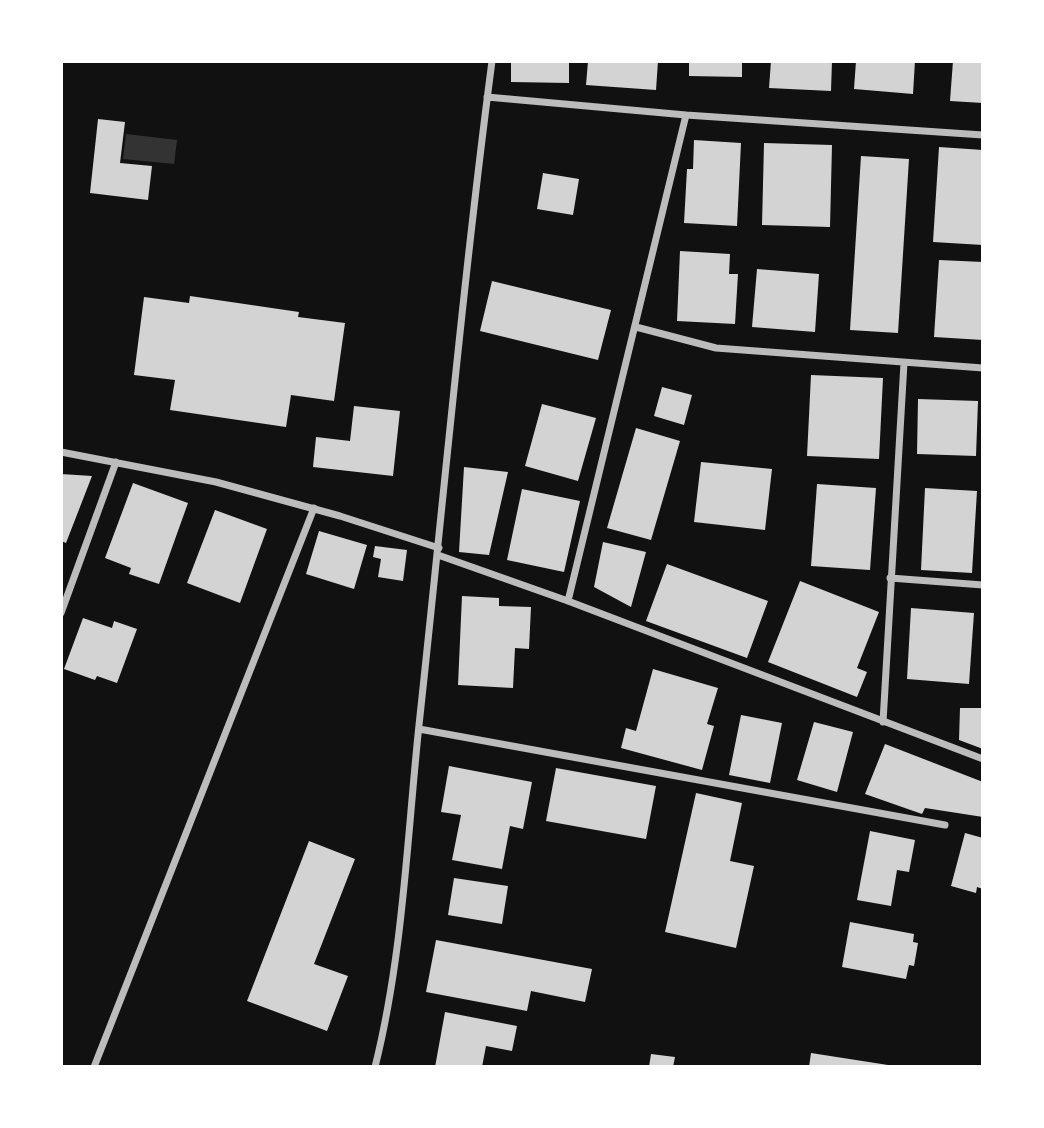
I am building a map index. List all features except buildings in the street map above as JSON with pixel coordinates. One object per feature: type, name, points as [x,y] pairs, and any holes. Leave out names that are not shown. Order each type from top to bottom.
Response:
[{"type":"street","points":[[375,1067],[395,967],[458,336],[492,61]]},
{"type":"street","points":[[487,97],[686,115],[983,135]]},
{"type":"street","points":[[568,601],[686,115]]},
{"type":"street","points":[[636,327],[716,348],[983,368]]},
{"type":"street","points":[[883,722],[904,363]]},
{"type":"street","points":[[61,452],[216,482],[314,508],[438,552],[983,759]]},
{"type":"street","points":[[61,613],[116,462]]},
{"type":"street","points":[[94,1067],[314,508]]},
{"type":"street","points":[[890,578],[983,585]]},
{"type":"street","points":[[419,729],[945,825]]},
{"type":"shaded area","points":[[126,134],[177,140],[174,164],[123,159]]}]
